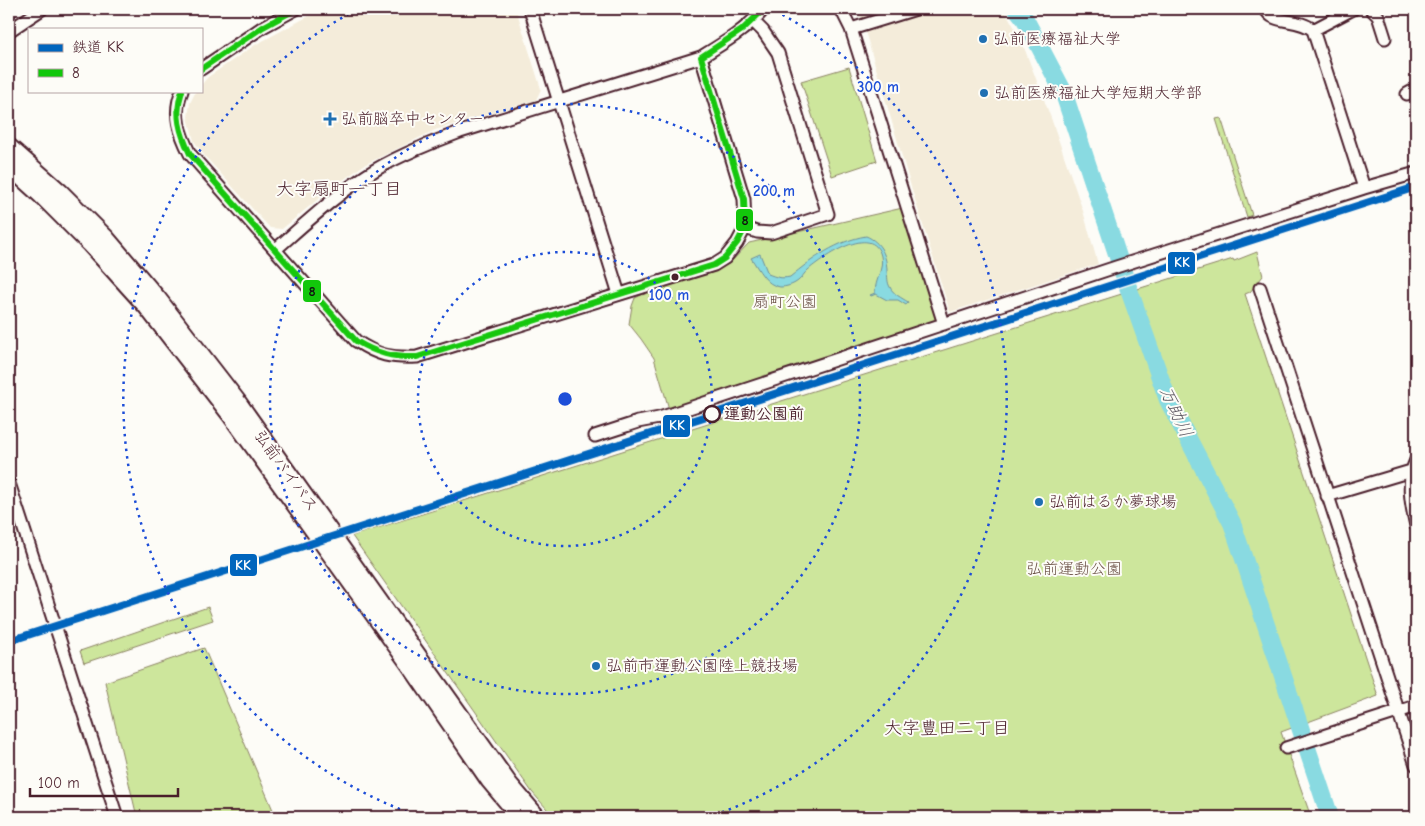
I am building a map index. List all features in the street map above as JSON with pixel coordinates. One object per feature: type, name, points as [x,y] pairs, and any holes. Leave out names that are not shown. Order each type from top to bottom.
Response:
[{"type":"highway","name":"弘前バイパス","points":[[9,147],[60,192],[106,238],[158,299],[237,401],[315,522]]},
{"type":"highway","name":"弘前バイパス","points":[[9,166],[42,194],[147,307],[315,522],[510,784],[537,817]]},
{"type":"highway","name":"弘前バイパス","points":[[333,547],[410,665],[489,780],[520,817]]},
{"type":"street","points":[[9,31],[42,9]]},
{"type":"street","points":[[202,68],[263,27],[296,9]]},
{"type":"street","points":[[530,9],[619,294]]},
{"type":"street","points":[[276,249],[328,203],[376,169],[446,137],[701,57],[731,39],[753,22],[764,9]]},
{"type":"street","points":[[841,9],[851,29],[944,324]]},
{"type":"street","points":[[851,29],[916,9]]},
{"type":"street","points":[[1266,9],[1270,16],[1274,18],[1301,22],[1313,30],[1364,188]]},
{"type":"street","points":[[1313,30],[1353,9]]},
{"type":"street","points":[[1371,9],[1378,16],[1385,38]]},
{"type":"street","points":[[745,228],[757,232],[771,233],[828,214],[778,53],[763,31],[753,22]]},
{"type":"street","points":[[182,92],[177,118],[180,134],[190,154],[356,341],[372,351],[394,358],[417,357],[714,265],[726,258],[737,244],[745,228],[744,199],[701,57]]},
{"type":"street","points":[[595,436],[638,422],[659,418],[1116,267],[1416,173]]},
{"type":"street","points":[[1260,288],[1416,766]]},
{"type":"street","points":[[1416,460],[1411,471],[1411,497],[1416,526]]},
{"type":"street","points":[[1328,496],[1411,471]]},
{"type":"street","points":[[9,483],[117,817]]},
{"type":"street","points":[[1291,747],[1416,706]]},
{"type":"shaded area","name":"弘前脳卒中センター","points":[[322,9],[516,9],[541,89],[536,100],[435,130],[364,165],[328,191],[282,229],[270,228],[203,154],[194,141],[188,117],[190,103],[196,92],[202,92],[202,84],[208,77],[255,45]]},
{"type":"shaded area","points":[[856,9],[896,9],[862,20]]},
{"type":"shaded area","points":[[938,9],[1002,9],[1008,16],[1020,37],[1051,118],[1083,211],[1098,264],[950,312],[865,31]]},
{"type":"green space","points":[[849,67],[877,161],[832,176],[801,81]]},
{"type":"green space","points":[[1221,118],[1252,215],[1247,217],[1216,119]]},
{"type":"green space","name":"扇町公園","points":[[907,207],[938,321],[669,409],[654,358],[629,324],[635,298],[661,286],[692,278],[729,264],[749,243]]},
{"type":"green space","name":"弘前運動公園","points":[[1257,252],[1263,276],[1250,292],[1245,294],[1378,696],[1281,732],[1311,817],[554,817],[532,792],[352,536],[1233,259],[1234,261]]},
{"type":"green space","points":[[208,607],[213,620],[84,663],[80,651]]},
{"type":"green space","points":[[204,648],[276,817],[137,817],[105,682]]},
{"type":"water","points":[[866,236],[876,242],[882,250],[886,260],[889,285],[895,294],[908,302],[906,305],[898,300],[887,300],[876,294],[870,295],[875,293],[882,261],[876,246],[868,242],[858,242],[835,251],[807,271],[799,280],[785,287],[775,286],[766,280],[751,258],[760,254],[768,274],[784,278],[790,277],[835,246]]},
{"type":"waterway","points":[[917,12],[929,9]]},
{"type":"waterway","name":"万助川","points":[[1017,9],[1025,19],[1063,91],[1128,287],[1168,400],[1232,523],[1330,817]]},
{"type":"rail line","name":"KK","points":[[9,641],[1416,187]]},
{"type":"transit line","name":"8","points":[[202,68],[263,27],[296,9]]},
{"type":"transit line","name":"8","points":[[182,92],[178,116],[183,139],[190,154],[356,341],[385,354],[400,357],[417,357],[714,265],[725,258],[737,243],[745,228],[744,199],[701,57],[742,30],[764,9]]},
{"type":"place","name":"弘前医療福祉大学","points":[[983,39]]},
{"type":"place","name":"弘前医療福祉大学短期大学部","points":[[984,93]]},
{"type":"place","name":"弘前脳卒中センター","points":[[330,119]]},
{"type":"place","name":"運動公園前","points":[[712,414]]},
{"type":"place","name":"弘前はるか夢球場","points":[[1039,502]]},
{"type":"place","name":"弘前市運動公園陸上競技場","points":[[596,666]]},
{"type":"district","name":"大字扇町一丁目","points":[[339,189]]},
{"type":"district","name":"大字豊田二丁目","points":[[947,728]]}]
